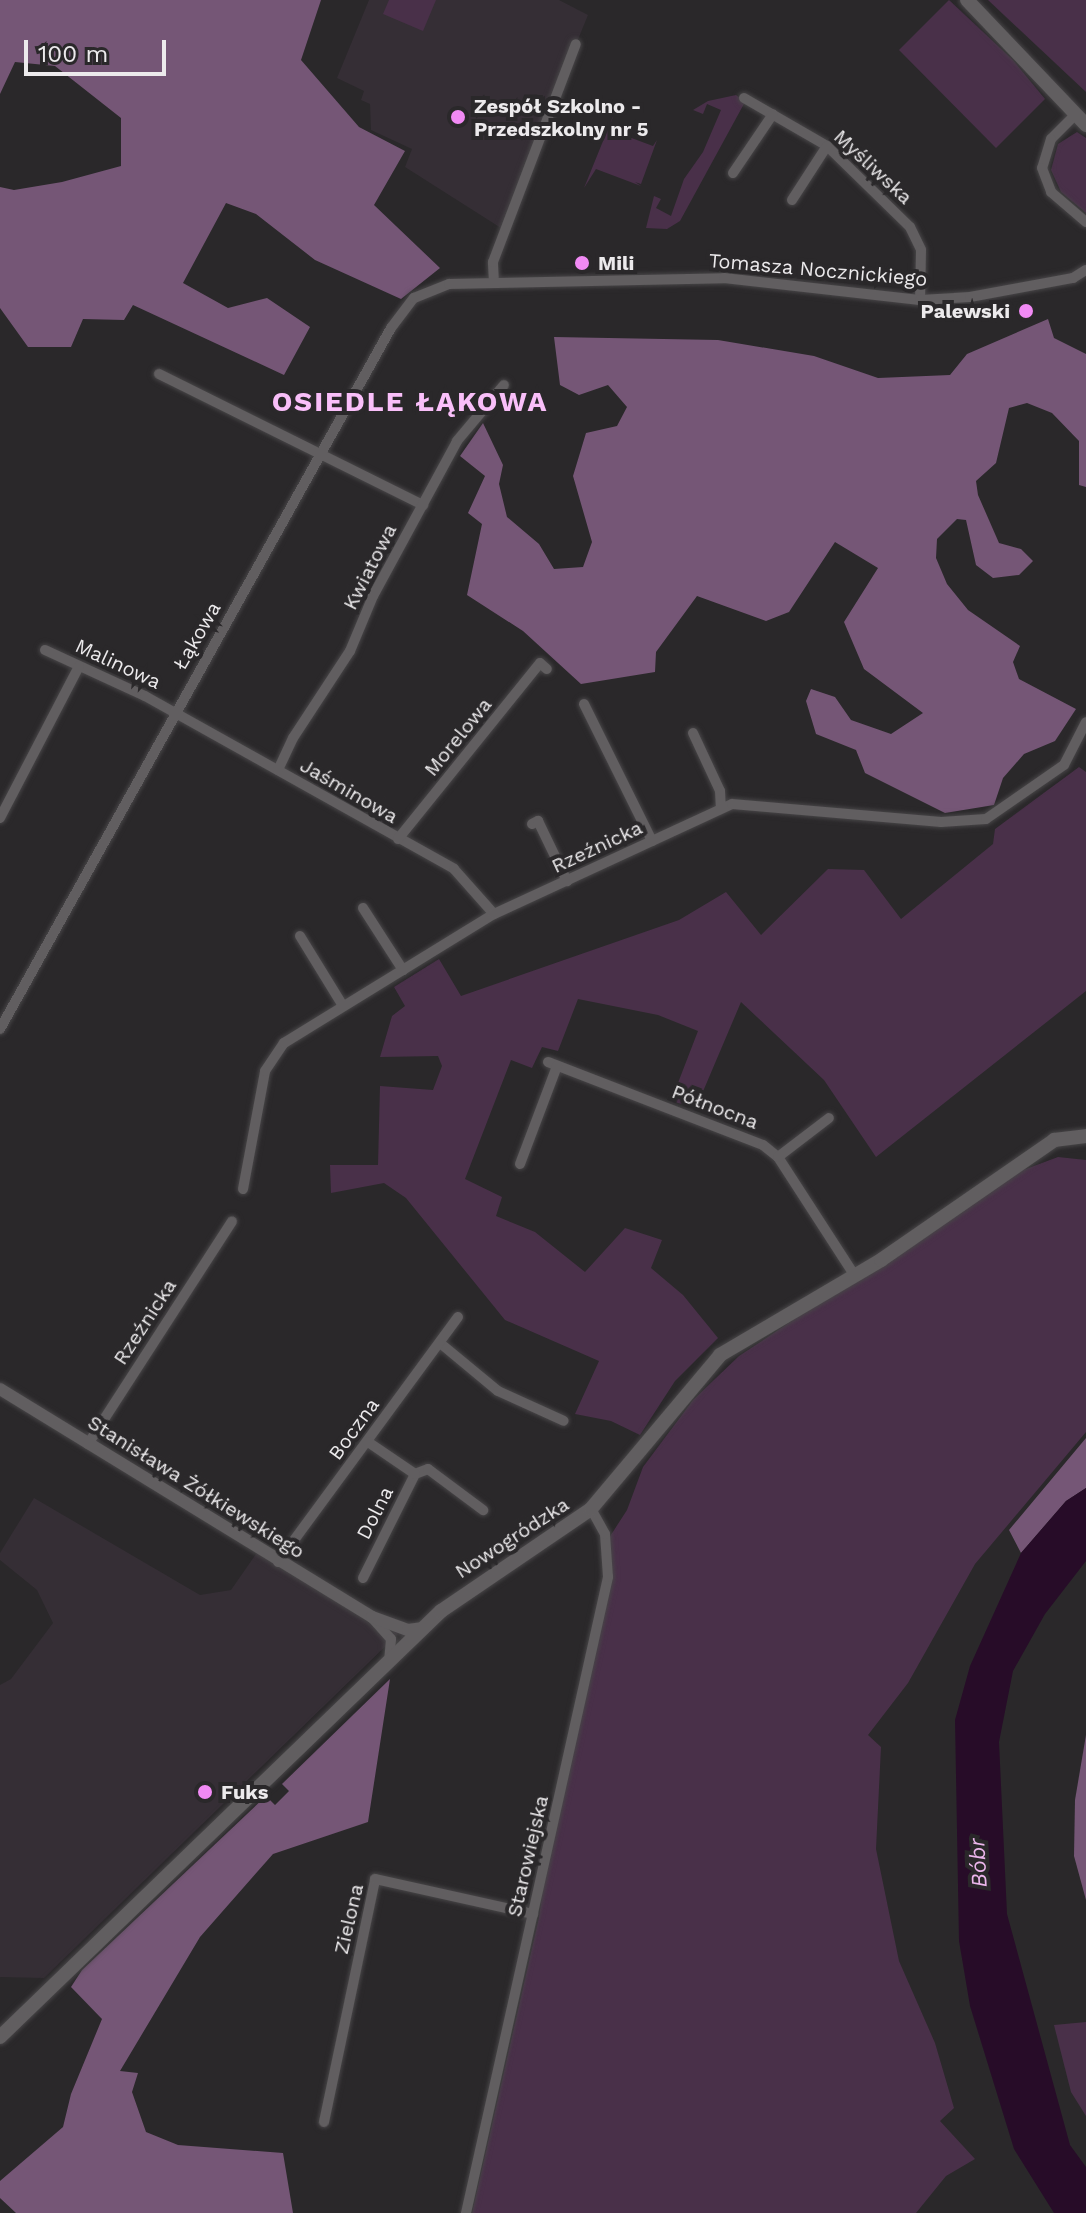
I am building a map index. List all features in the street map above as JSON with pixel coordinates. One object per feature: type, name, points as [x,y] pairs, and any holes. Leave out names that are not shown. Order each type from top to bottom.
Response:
[{"type":"main road","points":[[967,0],[1081,119]]},
{"type":"main road","name":"Nowogródzka","points":[[0,2037],[423,1628],[462,1594],[563,1532],[591,1509],[720,1355],[855,1276],[1054,1140],[1086,1136]]},
{"type":"street","points":[[494,283],[493,262],[576,44]]},
{"type":"street","name":"Myśliwska","points":[[744,98],[827,146],[918,238],[920,300]]},
{"type":"street","points":[[733,173],[773,114]]},
{"type":"street","points":[[1081,119],[1051,139],[1042,168],[1051,192],[1086,222]]},
{"type":"street","points":[[792,200],[827,146]]},
{"type":"street","name":"Tomasza Nocznickiego","points":[[449,284],[724,278],[920,300],[985,295],[1073,278],[1086,270]]},
{"type":"street","name":"Łąkowa","points":[[0,1029],[401,310],[429,289],[449,284]]},
{"type":"street","points":[[159,374],[423,505]]},
{"type":"street","name":"Kwiatowa","points":[[278,770],[350,651],[373,596],[457,441],[504,385]]},
{"type":"street","name":"Malinowa","points":[[45,650],[175,712]]},
{"type":"street","name":"Morelowa","points":[[398,839],[540,663],[547,669]]},
{"type":"street","points":[[0,818],[79,666]]},
{"type":"street","points":[[584,704],[652,841]]},
{"type":"street","name":"Jaśminowa","points":[[175,712],[454,869],[494,914]]},
{"type":"street","name":"Rzeźnicka","points":[[243,1189],[270,1060],[291,1037],[494,914],[732,804],[974,821],[1007,808],[1052,775],[1084,740],[1086,722]]},
{"type":"street","points":[[693,733],[720,791],[721,808]]},
{"type":"street","points":[[532,824],[538,821],[567,881]]},
{"type":"street","points":[[363,908],[403,970]]},
{"type":"street","points":[[300,936],[343,1006]]},
{"type":"street","name":"Północna","points":[[520,1164],[553,1064],[751,1139],[778,1157],[855,1276]]},
{"type":"street","points":[[778,1157],[829,1118]]},
{"type":"street","name":"Rzeźnicka","points":[[88,1444],[232,1221]]},
{"type":"street","name":"Boczna","points":[[278,1562],[458,1317]]},
{"type":"street","points":[[440,1343],[498,1391],[564,1421]]},
{"type":"street","name":"Stanisława Żółkiewskiego","points":[[0,1389],[372,1617],[408,1630],[423,1628]]},
{"type":"street","name":"Dolna","points":[[363,1578],[415,1474],[368,1442]]},
{"type":"street","points":[[415,1474],[428,1469],[483,1510]]},
{"type":"street","name":"Starowiejska","points":[[466,2213],[608,1577],[605,1534],[591,1509]]},
{"type":"street","points":[[372,1617],[391,1639],[389,1660]]},
{"type":"street","name":"Zielona","points":[[324,2122],[375,1879],[533,1914]]},
{"type":"shaded area","points":[[0,0],[321,0],[301,60],[359,127],[405,151],[374,205],[440,268],[401,299],[315,260],[256,214],[226,203],[183,283],[228,308],[267,298],[310,327],[284,375],[133,305],[124,320],[83,319],[71,347],[28,347],[0,308],[0,187],[14,190],[62,182],[121,166],[121,118],[55,66],[15,62],[0,94]]},
{"type":"shaded area","name":"Zespół Szkolno - Przedszkolny nr 5","points":[[369,0],[559,0],[588,15],[501,228],[405,167],[412,149],[371,130],[370,104],[361,100],[364,91],[337,78]]},
{"type":"shaded area","points":[[389,0],[436,0],[423,31],[383,14]]},
{"type":"shaded area","points":[[949,0],[1013,60],[1045,99],[996,148],[899,50]]},
{"type":"shaded area","points":[[988,0],[1086,0],[1086,92]]},
{"type":"shaded area","points":[[736,95],[745,102],[680,221],[667,229],[646,228],[654,196],[661,199],[656,208],[671,216],[684,179],[703,152],[721,110],[707,104],[703,114],[693,110],[708,101]]},
{"type":"shaded area","points":[[618,104],[611,122],[620,126],[618,133],[653,146],[657,140],[641,184],[635,182],[641,186],[596,169],[584,188]]},
{"type":"shaded area","points":[[1077,132],[1086,138],[1086,213],[1061,192],[1051,170],[1058,144]]},
{"type":"shaded area","points":[[1048,319],[1054,338],[1086,354],[1086,487],[1079,485],[1079,441],[1052,413],[1027,403],[1009,408],[996,463],[976,481],[978,495],[999,543],[1021,549],[1033,561],[1019,575],[993,578],[976,565],[966,520],[957,519],[937,539],[936,558],[947,584],[968,610],[1020,646],[1013,662],[1019,679],[1076,709],[1055,741],[1024,754],[1003,778],[994,805],[945,813],[865,773],[856,750],[816,734],[806,701],[811,689],[835,697],[851,720],[891,734],[923,713],[864,669],[844,622],[878,568],[835,542],[789,612],[766,621],[697,596],[656,652],[655,672],[581,684],[523,631],[467,595],[482,524],[468,513],[485,476],[460,456],[483,423],[503,465],[499,484],[507,517],[539,544],[554,569],[583,567],[592,542],[573,476],[586,433],[617,426],[627,407],[608,385],[579,395],[560,385],[554,337],[718,340],[814,356],[878,378],[950,375],[967,354]]},
{"type":"shaded area","points":[[1079,767],[1086,772],[1086,991],[876,1157],[824,1080],[741,1002],[696,1108],[671,1101],[698,1031],[658,1015],[578,999],[558,1051],[542,1047],[532,1068],[511,1060],[465,1179],[502,1197],[496,1216],[535,1232],[585,1272],[625,1228],[662,1240],[651,1268],[683,1295],[718,1338],[675,1381],[640,1435],[611,1421],[575,1414],[599,1361],[505,1320],[406,1198],[384,1183],[331,1193],[330,1165],[378,1165],[380,1086],[433,1090],[442,1066],[438,1056],[380,1057],[392,1016],[405,1006],[394,987],[439,959],[461,996],[679,920],[726,892],[761,935],[828,869],[864,870],[901,919],[993,844],[995,829]]},
{"type":"shaded area","points":[[1058,1157],[1086,1160],[1086,1432],[975,1564],[908,1683],[868,1735],[881,1747],[876,1849],[899,1961],[935,2043],[954,2108],[940,2121],[975,2159],[946,2176],[916,2213],[472,2213],[539,1917],[560,1772],[608,1559],[607,1541],[627,1510],[643,1467],[693,1400],[739,1356],[1013,1174]]},
{"type":"shaded area","points":[[1086,1438],[1086,1488],[1066,1501],[1021,1553],[1009,1530]]},
{"type":"shaded area","points":[[34,1498],[200,1595],[231,1590],[263,1544],[398,1634],[44,1978],[0,1977],[0,1685],[11,1679],[53,1623],[37,1590],[0,1560],[0,1553]]},
{"type":"shaded area","points":[[390,1679],[368,1822],[273,1854],[200,1937],[120,2071],[138,2073],[132,2092],[146,2132],[178,2145],[283,2153],[293,2213],[16,2213],[0,2198],[0,2181],[63,2127],[71,2094],[102,2019],[71,1987],[82,1970],[266,1796],[275,1805],[289,1791],[282,1784]]},
{"type":"shaded area","points":[[1086,1735],[1086,1900],[1074,1856],[1075,1800]]},
{"type":"shaded area","points":[[1086,2022],[1086,2116],[1071,2092],[1054,2025]]},
{"type":"water","name":"Bóbr","points":[[1086,1488],[1086,1561],[1045,1614],[1013,1671],[999,1742],[1007,1914],[1070,2145],[1086,2167],[1086,2213],[1054,2213],[1014,2149],[970,2006],[959,1941],[955,1720],[970,1666],[1021,1553],[1066,1501]]},
{"type":"place","name":"Zespół Szkolno - Przedszkolny nr 5","points":[[458,117]]},
{"type":"place","name":"Mili","points":[[582,263]]},
{"type":"place","name":"Palewski","points":[[1026,311]]},
{"type":"place","name":"Fuks","points":[[205,1792]]},
{"type":"district","name":"OSIEDLE ŁĄKOWA","points":[[410,402]]}]
